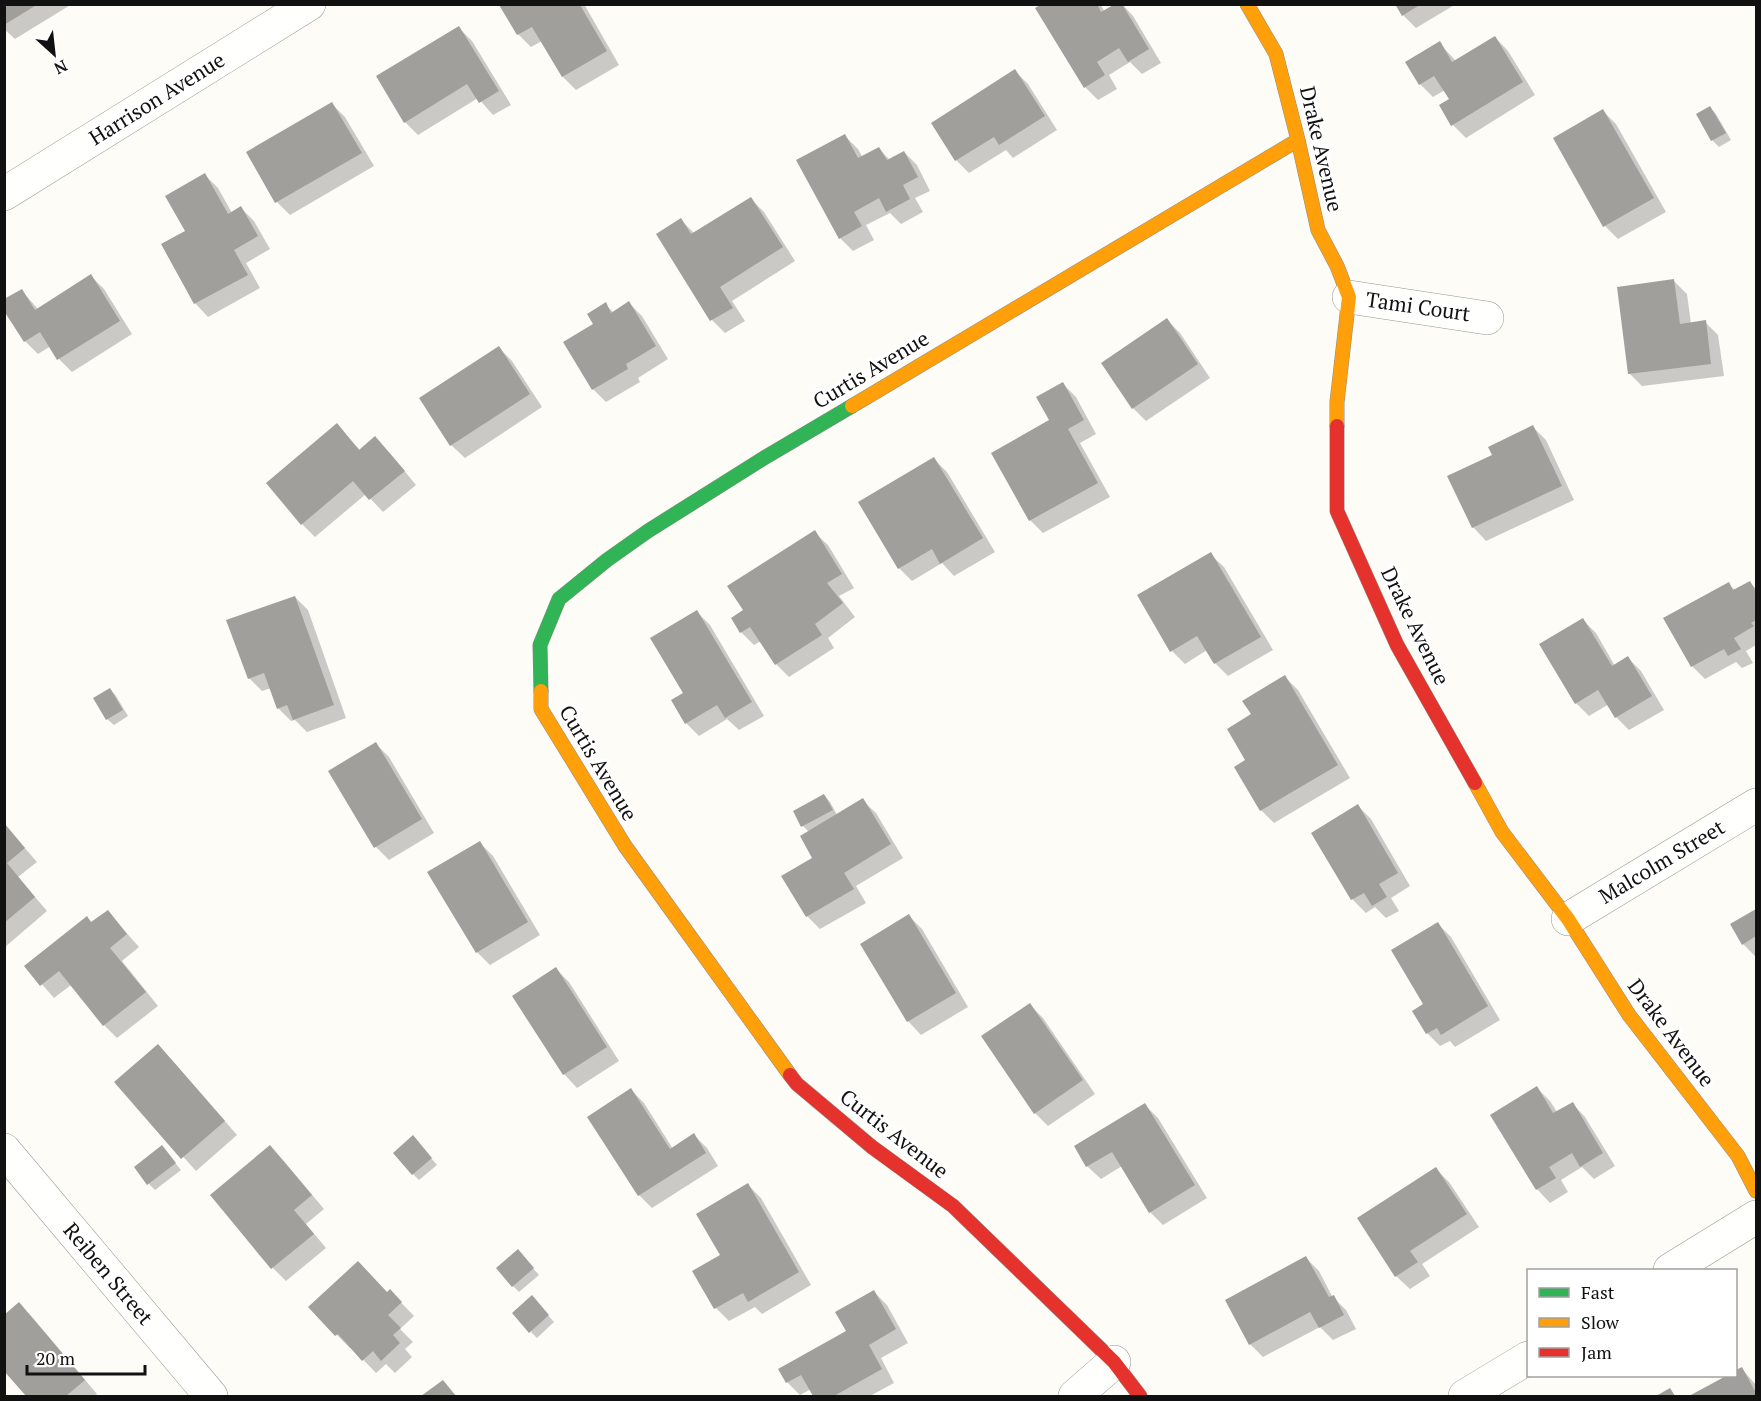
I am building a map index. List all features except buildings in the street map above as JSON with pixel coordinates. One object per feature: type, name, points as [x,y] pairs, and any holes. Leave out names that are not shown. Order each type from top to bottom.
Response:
[{"type":"street","name":"Harrison Avenue","points":[[4,194],[309,4]]},
{"type":"street","name":"Drake Avenue","points":[[1247,4],[1275,54],[1298,140],[1318,230],[1337,266],[1349,297],[1337,402],[1337,512],[1397,645],[1502,832],[1568,919],[1629,1015],[1738,1156],[1756,1191]]},
{"type":"street","name":"Curtis Avenue","points":[[1140,1396],[1114,1362],[953,1206],[872,1147],[797,1084],[625,846],[541,709],[540,645],[559,600],[607,560],[648,531],[774,452],[1298,140]]},
{"type":"street","name":"Tami Court","points":[[1349,297],[1486,318]]},
{"type":"street","name":"Malcolm Street","points":[[1568,919],[1756,804]]},
{"type":"street","name":"Reiben Street","points":[[4,1150],[212,1396]]},
{"type":"street","points":[[1672,1269],[1756,1217]]},
{"type":"street","points":[[1465,1396],[1527,1359]]},
{"type":"street","points":[[1075,1396],[1114,1362]]},
{"type":"traffic: fast","points":[[541,691],[540,645],[559,599],[607,560],[648,531],[852,406]]},
{"type":"traffic: slow","points":[[1247,4],[1276,54],[1318,230],[1337,266],[1349,297],[1337,402],[1337,426]]},
{"type":"traffic: slow","points":[[852,406],[1298,140]]},
{"type":"traffic: slow","points":[[541,691],[541,709],[625,846],[790,1075]]},
{"type":"traffic: slow","points":[[1475,783],[1502,832],[1568,919],[1629,1015],[1738,1156],[1756,1191]]},
{"type":"traffic: jam","points":[[1337,426],[1337,511],[1397,645],[1475,783]]},
{"type":"traffic: jam","points":[[790,1075],[797,1084],[872,1147],[953,1206],[1114,1362],[1140,1396]]}]
